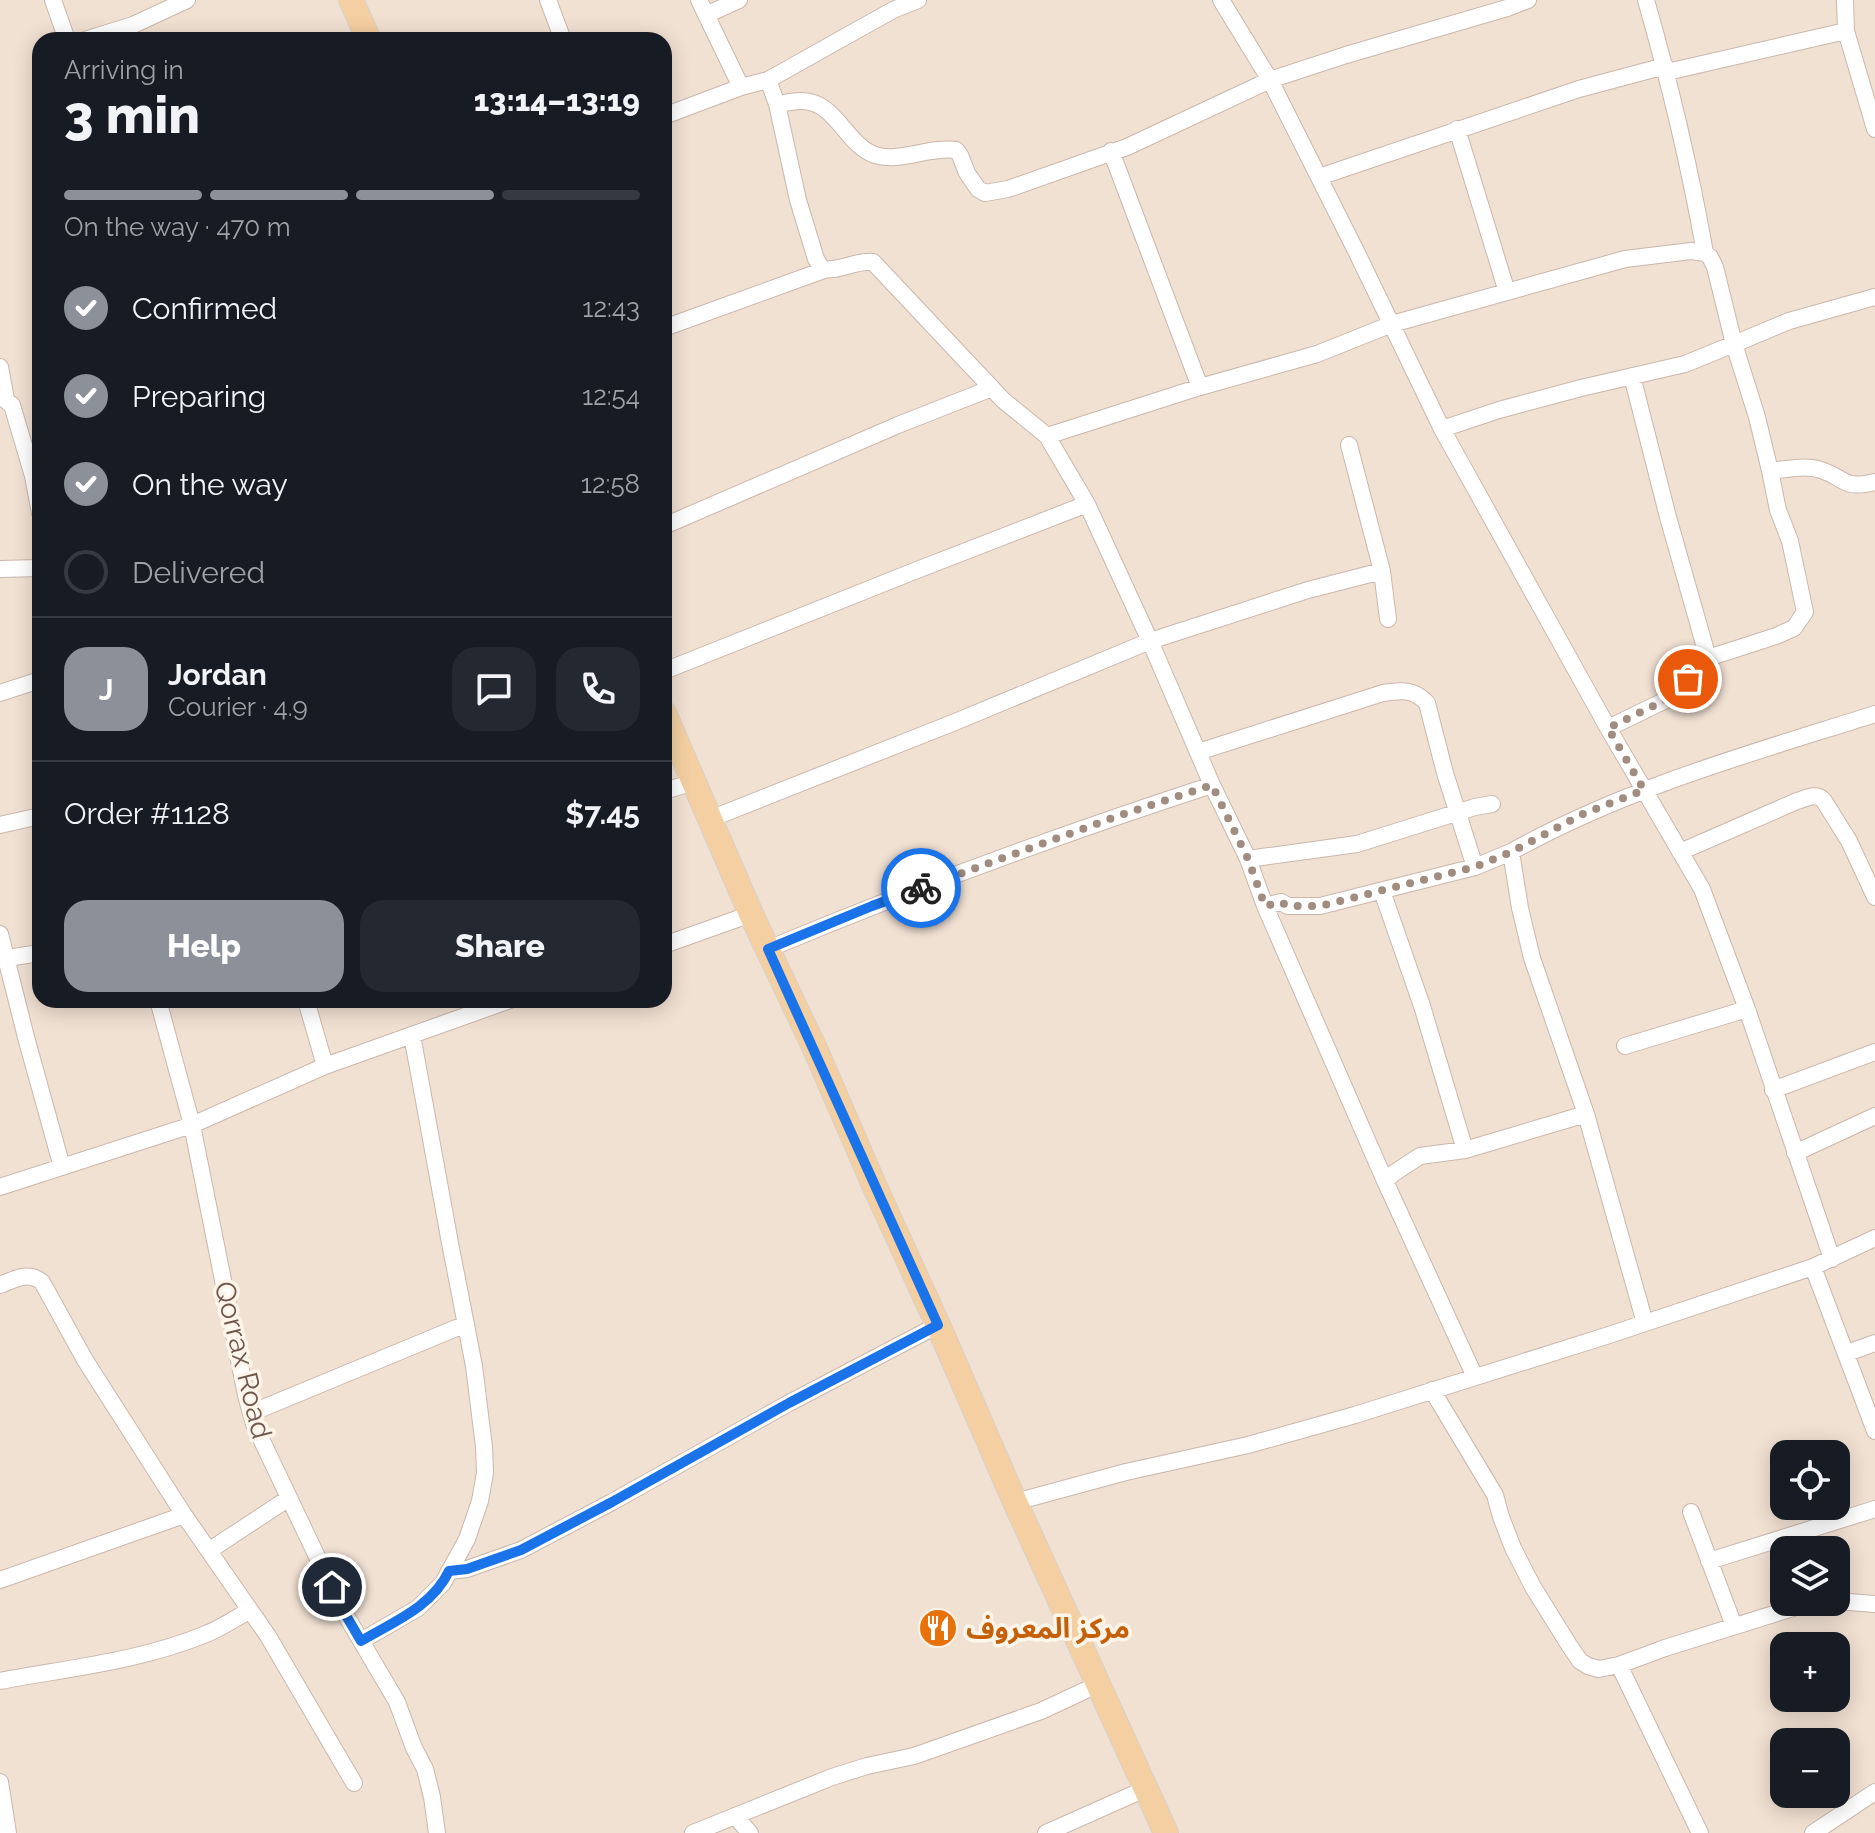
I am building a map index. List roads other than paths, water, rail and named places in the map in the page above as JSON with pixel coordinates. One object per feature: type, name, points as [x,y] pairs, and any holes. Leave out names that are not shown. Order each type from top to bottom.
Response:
[{"type":"main road","points":[[351,0],[365,32]]},
{"type":"main road","points":[[672,731],[751,914],[1166,1833]]},
{"type":"street","points":[[53,0],[64,32]]},
{"type":"street","points":[[135,32],[187,0]]},
{"type":"street","points":[[548,0],[560,32]]},
{"type":"street","points":[[739,0],[702,8],[741,87]]},
{"type":"street","points":[[672,113],[768,80],[893,10],[918,0]]},
{"type":"street","points":[[1221,0],[1270,80],[1442,429],[1608,728],[1702,889],[1747,1009],[1832,1259]]},
{"type":"street","points":[[777,104],[801,101],[817,104],[854,141],[872,154],[885,157],[940,149],[956,150],[971,181],[985,193],[1008,189],[1127,147],[1270,80],[1528,0]]},
{"type":"street","points":[[1646,0],[1666,69],[1705,253]]},
{"type":"street","points":[[1845,0],[1846,31],[1875,129]]},
{"type":"street","points":[[1319,177],[1579,89],[1846,31]]},
{"type":"street","points":[[768,80],[777,104],[802,214],[816,259],[824,270]]},
{"type":"street","points":[[1457,129],[1507,292]]},
{"type":"street","points":[[1111,151],[1200,387]]},
{"type":"street","points":[[1047,436],[1200,387],[1317,354],[1392,324],[1625,259],[1691,251],[1705,253],[1715,267],[1734,344],[1757,417],[1778,510],[1790,541],[1805,612],[1794,628],[1708,658],[1668,699],[1608,728]]},
{"type":"street","points":[[672,325],[824,270],[869,260],[1003,400],[1047,436],[1087,504],[1150,641],[1212,785],[1248,859],[1265,906],[1385,1181],[1475,1377]]},
{"type":"street","points":[[1442,429],[1499,410],[1685,364],[1789,321],[1875,297]]},
{"type":"street","points":[[0,367],[3,397],[12,405],[32,472]]},
{"type":"street","points":[[1632,376],[1708,658]]},
{"type":"street","points":[[672,523],[992,388]]},
{"type":"street","points":[[1349,445],[1382,571],[1388,619]]},
{"type":"street","points":[[1770,471],[1815,469],[1852,485],[1875,482]]},
{"type":"street","points":[[672,668],[1087,504]]},
{"type":"street","points":[[0,569],[32,568]]},
{"type":"street","points":[[710,819],[1150,641],[1308,590],[1382,571]]},
{"type":"street","points":[[0,693],[32,683]]},
{"type":"street","points":[[1198,752],[1383,693],[1411,691],[1427,703],[1475,867]]},
{"type":"street","points":[[1265,906],[1281,902],[1288,906],[1320,906],[1475,867],[1583,814],[1644,790],[1875,714]]},
{"type":"street","points":[[672,789],[694,782]]},
{"type":"street","points":[[768,949],[872,906],[1212,785]]},
{"type":"street","points":[[1680,852],[1797,801],[1821,797],[1849,841],[1875,897]]},
{"type":"street","points":[[1248,859],[1357,844],[1492,804]]},
{"type":"street","points":[[0,825],[32,818]]},
{"type":"street","points":[[1511,852],[1532,958],[1586,1114],[1645,1323]]},
{"type":"street","points":[[1382,891],[1422,1006],[1465,1150]]},
{"type":"street","points":[[672,942],[751,914]]},
{"type":"street","points":[[0,934],[3,957],[62,1167]]},
{"type":"street","points":[[3,957],[32,954]]},
{"type":"street","name":"Qorrax Road","points":[[160,1008],[192,1125],[251,1413],[341,1607],[397,1702],[425,1769],[437,1833]]},
{"type":"street","points":[[308,1008],[325,1066]]},
{"type":"street","points":[[0,1187],[192,1125],[325,1066],[488,1008]]},
{"type":"street","points":[[1625,1046],[1747,1009]]},
{"type":"street","points":[[361,1641],[418,1608],[443,1583],[467,1539],[480,1501],[485,1473],[474,1366],[412,1035]]},
{"type":"street","points":[[1773,1090],[1875,1052]]},
{"type":"street","points":[[1385,1181],[1420,1156],[1465,1150],[1586,1114]]},
{"type":"street","points":[[1795,1153],[1875,1116]]},
{"type":"street","points":[[1015,1502],[1126,1472],[1248,1445],[1355,1415],[1813,1267],[1875,1238]]},
{"type":"street","points":[[1813,1267],[1875,1431]]},
{"type":"street","points":[[0,1285],[29,1276],[42,1282],[85,1360],[184,1515],[268,1636],[354,1783]]},
{"type":"street","points":[[251,1413],[466,1324]]},
{"type":"street","points":[[449,1571],[467,1569],[521,1550],[938,1325]]},
{"type":"street","points":[[1847,1353],[1875,1343]]},
{"type":"street","points":[[1432,1390],[1495,1495],[1513,1548],[1533,1587],[1580,1661],[1599,1669],[1619,1665],[1770,1615]]},
{"type":"street","points":[[210,1550],[289,1498]]},
{"type":"street","points":[[1709,1561],[1875,1509]]},
{"type":"street","points":[[1691,1512],[1734,1626]]},
{"type":"street","points":[[0,1580],[184,1515]]},
{"type":"street","points":[[1850,1602],[1875,1604]]},
{"type":"street","points":[[0,1681],[118,1660],[160,1649],[211,1632],[250,1610]]},
{"type":"street","points":[[1619,1665],[1693,1831]]},
{"type":"street","points":[[693,1833],[832,1777],[914,1756],[1041,1711],[1099,1684]]},
{"type":"street","points":[[0,1782],[8,1833]]},
{"type":"street","points":[[1046,1833],[1145,1789]]},
{"type":"street","points":[[1813,1833],[1875,1792]]},
{"type":"street","points":[[735,1816],[750,1833]]},
{"type":"place","name":"مركز المعروف","points":[[938,1628]]}]
